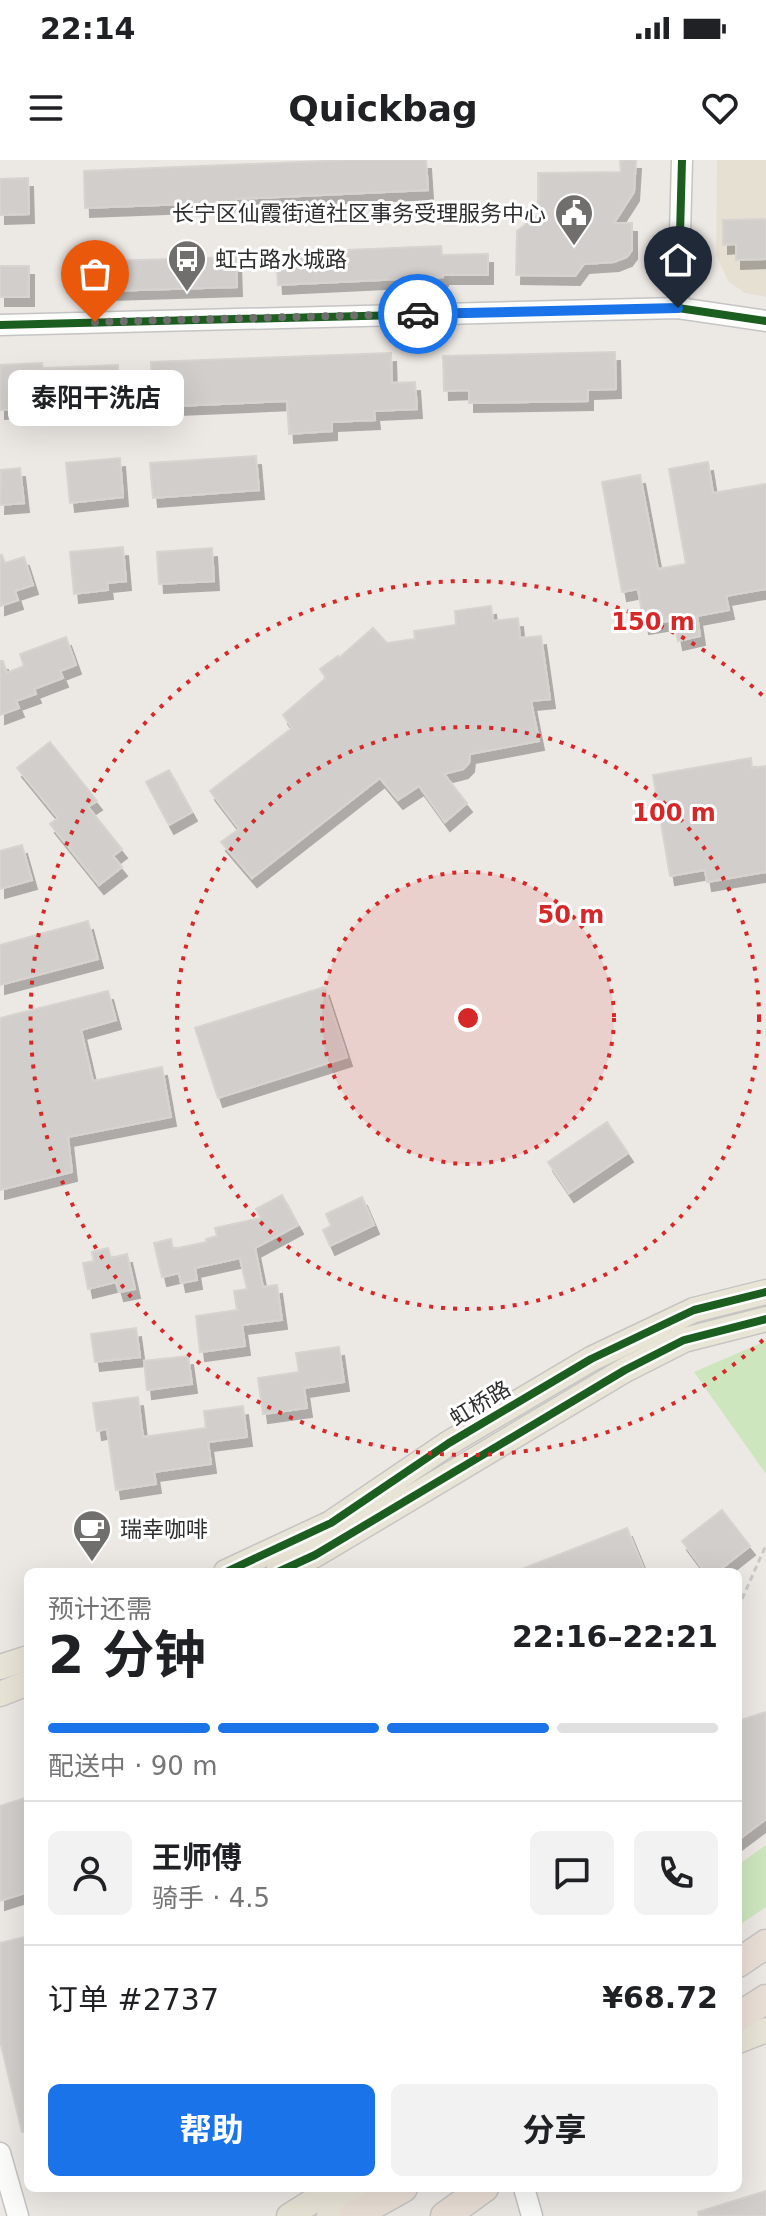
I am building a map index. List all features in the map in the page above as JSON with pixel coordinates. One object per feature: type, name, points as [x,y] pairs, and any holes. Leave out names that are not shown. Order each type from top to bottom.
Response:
[{"type":"highway","points":[[742,1960],[766,1944]]},
{"type":"highway","points":[[742,2014],[766,1999]]},
{"type":"highway","points":[[353,2216],[397,2192]]},
{"type":"highway","points":[[364,2216],[398,2192]]},
{"type":"highway","points":[[446,2216],[480,2192]]},
{"type":"main road","name":"虹桥路","points":[[235,1568],[331,1523],[449,1443],[591,1359],[694,1310],[766,1292]]},
{"type":"main road","name":"虹桥路","points":[[287,1568],[315,1555],[637,1364],[684,1340],[766,1319]]},
{"type":"main road","points":[[0,1667],[24,1659]]},
{"type":"main road","points":[[0,1694],[24,1685]]},
{"type":"main road","points":[[742,1948],[766,1933]]},
{"type":"main road","points":[[742,2021],[766,2006]]},
{"type":"main road","points":[[742,2039],[766,2030]]},
{"type":"main road","points":[[289,2216],[328,2192]]},
{"type":"main road","points":[[329,2216],[365,2192]]},
{"type":"main road","points":[[463,2216],[490,2192]]},
{"type":"street","points":[[678,308],[682,160]]},
{"type":"street","points":[[0,325],[678,308],[766,321]]},
{"type":"street","points":[[0,2153],[18,2216]]},
{"type":"street","points":[[525,2192],[532,2216]]},
{"type":"path","points":[[742,1599],[766,1545]]},
{"type":"shaded area","points":[[717,160],[766,160],[766,297],[745,293],[728,281],[716,255]]},
{"type":"green space","points":[[766,1341],[766,1474],[694,1372]]},
{"type":"green space","points":[[766,1845],[766,1907],[742,1923],[742,1862]]},
{"type":"building","points":[[349,160],[426,160],[428,190],[85,208],[84,171]]},
{"type":"building","points":[[620,160],[636,160],[634,192],[614,223],[632,223],[632,250],[627,257],[614,262],[584,264],[575,276],[516,275],[517,231],[538,215],[538,173],[621,172]]},
{"type":"building","points":[[28,178],[29,214],[0,215],[0,179]]},
{"type":"building","points":[[766,219],[766,259],[736,260],[736,244],[723,245],[723,220]]},
{"type":"building","points":[[441,246],[442,255],[488,254],[488,275],[278,285],[276,253]]},
{"type":"building","points":[[236,257],[237,287],[74,292],[73,262]]},
{"type":"building","points":[[0,266],[29,266],[29,297],[0,297]]},
{"type":"building","points":[[615,352],[616,389],[588,390],[588,401],[469,403],[469,390],[444,391],[443,356]]},
{"type":"building","points":[[391,353],[392,383],[415,382],[417,409],[374,411],[375,420],[332,422],[332,431],[289,434],[287,401],[153,407],[151,362]]},
{"type":"building","points":[[42,363],[43,368],[118,365],[119,407],[0,410],[0,365]]},
{"type":"building","points":[[256,456],[259,490],[153,498],[150,463]]},
{"type":"building","points":[[120,458],[123,497],[70,503],[66,463]]},
{"type":"building","points":[[708,462],[713,493],[766,484],[766,589],[726,596],[729,610],[697,616],[700,636],[678,641],[674,620],[644,625],[638,589],[622,592],[602,482],[640,475],[658,569],[686,564],[669,469]]},
{"type":"building","points":[[20,468],[24,503],[0,505],[1,470]]},
{"type":"building","points":[[123,547],[126,581],[107,583],[108,590],[74,594],[70,552]]},
{"type":"building","points":[[212,548],[214,581],[159,584],[157,552]]},
{"type":"building","points":[[0,555],[5,563],[24,557],[33,585],[15,591],[18,600],[0,606]]},
{"type":"building","points":[[491,606],[493,621],[518,618],[520,638],[541,636],[550,699],[531,701],[539,741],[470,754],[469,763],[463,769],[444,774],[467,803],[445,822],[419,786],[398,800],[380,778],[252,878],[221,842],[239,829],[210,791],[292,728],[283,715],[326,678],[320,669],[339,658],[373,628],[387,643],[415,639],[414,631],[456,625],[455,611]]},
{"type":"building","points":[[66,637],[76,665],[60,671],[63,678],[34,689],[36,694],[16,701],[19,708],[0,715],[0,661],[3,661],[7,673],[24,666],[20,654]]},
{"type":"building","points":[[50,742],[97,801],[88,807],[122,849],[113,856],[122,867],[99,885],[50,824],[58,818],[17,768]]},
{"type":"building","points":[[751,758],[752,768],[766,766],[766,872],[707,882],[705,870],[670,876],[653,775]]},
{"type":"building","points":[[169,770],[192,812],[169,825],[146,782]]},
{"type":"building","points":[[22,845],[32,880],[0,889],[0,851]]},
{"type":"building","points":[[88,921],[98,959],[0,985],[0,945]]},
{"type":"building","points":[[324,987],[347,1057],[218,1098],[195,1028]]},
{"type":"building","points":[[108,991],[116,1020],[81,1030],[93,1081],[162,1067],[171,1117],[68,1137],[72,1172],[0,1190],[0,1018]]},
{"type":"building","points":[[607,1122],[628,1153],[569,1193],[548,1162]]},
{"type":"building","points":[[282,1195],[298,1225],[255,1248],[263,1287],[277,1285],[282,1320],[242,1325],[245,1346],[200,1352],[196,1316],[237,1310],[234,1291],[247,1289],[240,1258],[195,1268],[197,1280],[181,1283],[179,1273],[162,1277],[154,1243],[171,1239],[173,1249],[207,1242],[206,1239],[217,1236],[215,1228],[261,1218],[256,1209]]},
{"type":"building","points":[[362,1197],[374,1225],[330,1246],[323,1230],[331,1226],[326,1214]]},
{"type":"building","points":[[108,1248],[111,1258],[127,1254],[135,1289],[119,1292],[116,1282],[88,1289],[83,1263],[94,1261],[92,1252]]},
{"type":"building","points":[[136,1328],[140,1357],[95,1362],[91,1334]]},
{"type":"building","points":[[339,1347],[344,1382],[304,1388],[307,1408],[263,1414],[258,1378],[299,1372],[296,1353]]},
{"type":"building","points":[[188,1356],[192,1384],[147,1390],[144,1361]]},
{"type":"building","points":[[138,1397],[143,1437],[206,1428],[204,1411],[243,1406],[247,1437],[208,1442],[211,1464],[154,1472],[156,1484],[116,1490],[107,1429],[97,1431],[93,1403]]},
{"type":"building","points":[[722,1510],[750,1546],[722,1568],[702,1568],[682,1541]]},
{"type":"building","points":[[627,1528],[643,1568],[525,1568]]},
{"type":"building","points":[[766,1712],[766,1819],[742,1837],[742,1720]]},
{"type":"building","points":[[24,1798],[24,1893],[0,1901],[0,1806]]},
{"type":"building","points":[[24,1937],[24,2132],[0,2041],[0,1943]]},
{"type":"building","points":[[766,2191],[766,2216],[699,2216],[698,2212]]},
{"type":"cycle path","points":[[678,308],[682,160]]},
{"type":"cycle path","points":[[0,325],[678,308],[766,321]]},
{"type":"cycle path","points":[[235,1568],[331,1523],[449,1443],[591,1359],[694,1310],[766,1292]]},
{"type":"cycle path","points":[[287,1568],[315,1555],[625,1370],[684,1340],[766,1319]]},
{"type":"way so far","points":[[95,322],[418,314]]},
{"type":"place","name":"长宁区仙霞街道社区事务受理服务中心","points":[[574,247]]},
{"type":"place","name":"虹古路水城路","points":[[187,293]]},
{"type":"place","name":"泰阳干洗店","points":[[95,322]]},
{"type":"place","name":"瑞幸咖啡","points":[[92,1563]]},
{"type":"route","points":[[418,314],[678,308]]}]
